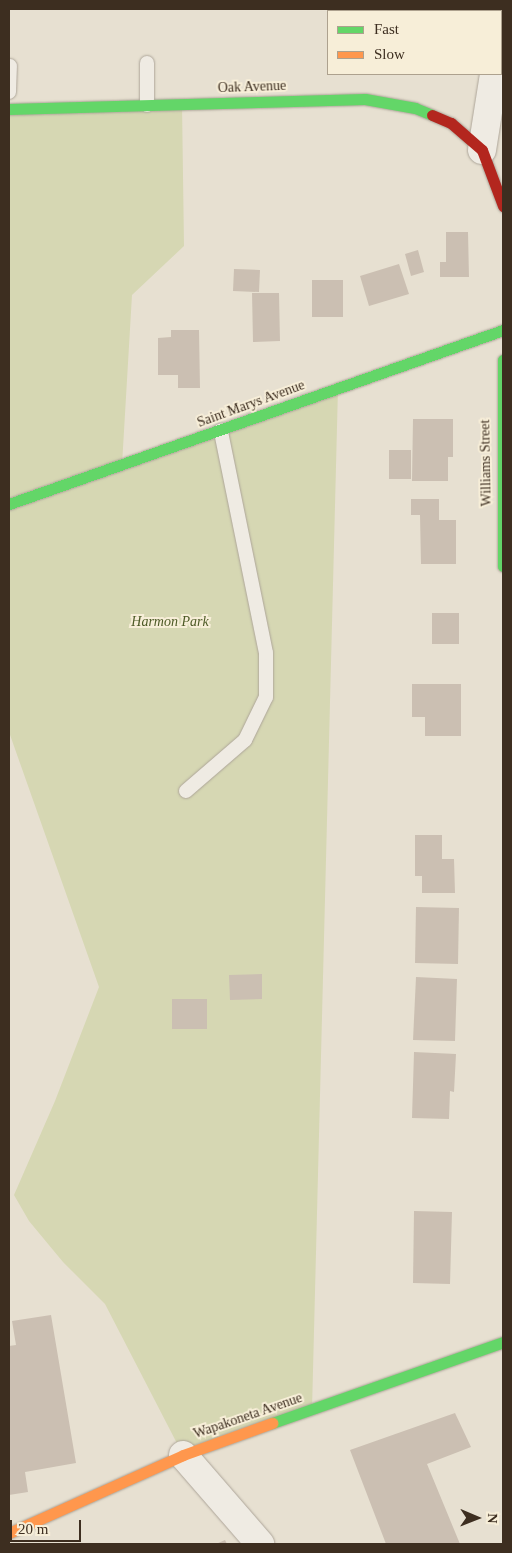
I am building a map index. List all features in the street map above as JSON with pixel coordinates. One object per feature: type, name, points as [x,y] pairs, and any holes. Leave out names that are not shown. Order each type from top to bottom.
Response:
[{"type":"main road","name":"Oak Avenue","points":[[9,109],[365,99],[415,108],[452,123],[482,150]]},
{"type":"main road","points":[[482,150],[503,206]]},
{"type":"main road","name":"Saint Marys Avenue","points":[[9,504],[221,431],[503,330]]},
{"type":"main road","name":"Williams Street","points":[[503,360],[501,439],[503,566]]},
{"type":"main road","name":"Wapakoneta Avenue","points":[[9,1533],[183,1455],[503,1342]]},
{"type":"street","points":[[482,150],[494,75]]},
{"type":"street","points":[[183,1455],[260,1544]]},
{"type":"lane","points":[[147,63],[147,105]]},
{"type":"lane","points":[[9,92],[10,66]]},
{"type":"lane","points":[[186,791],[245,740],[266,697],[266,653],[221,431]]},
{"type":"green space","name":"Harmon Park","points":[[182,104],[184,246],[132,295],[122,465],[338,388],[312,1410],[183,1455],[105,1304],[63,1262],[29,1221],[14,1195],[55,1101],[99,987],[9,732],[9,109]]},
{"type":"building","points":[[446,232],[468,232],[469,277],[440,277],[440,262],[446,262]]},
{"type":"building","points":[[418,250],[424,272],[411,276],[405,254]]},
{"type":"building","points":[[399,264],[409,294],[369,306],[360,276]]},
{"type":"building","points":[[234,269],[260,270],[259,292],[233,291]]},
{"type":"building","points":[[312,280],[343,280],[343,317],[312,317]]},
{"type":"building","points":[[252,293],[279,293],[280,341],[253,342]]},
{"type":"building","points":[[171,330],[199,330],[200,388],[178,388],[178,375],[158,375],[158,338],[171,337]]},
{"type":"building","points":[[413,419],[453,419],[453,457],[448,457],[448,481],[412,481]]},
{"type":"building","points":[[389,450],[411,450],[411,479],[389,479]]},
{"type":"building","points":[[411,499],[439,499],[439,520],[456,520],[456,564],[421,564],[420,515],[411,515]]},
{"type":"building","points":[[432,613],[459,613],[459,644],[432,644]]},
{"type":"building","points":[[412,684],[461,684],[461,736],[425,736],[425,717],[412,717]]},
{"type":"building","points":[[415,835],[442,835],[442,859],[454,859],[455,893],[422,893],[422,876],[415,876]]},
{"type":"building","points":[[416,907],[459,908],[458,964],[415,963]]},
{"type":"building","points":[[262,974],[262,999],[230,1000],[229,975]]},
{"type":"building","points":[[416,977],[457,979],[455,1041],[413,1040]]},
{"type":"building","points":[[172,999],[207,999],[207,1029],[172,1029]]},
{"type":"building","points":[[414,1052],[456,1054],[454,1092],[450,1091],[449,1119],[412,1118]]},
{"type":"building","points":[[414,1211],[452,1212],[450,1284],[413,1283]]},
{"type":"building","points":[[51,1315],[76,1463],[25,1472],[28,1492],[9,1495],[9,1346],[16,1345],[12,1321]]},
{"type":"building","points":[[455,1413],[471,1447],[427,1464],[460,1544],[386,1544],[350,1450]]},
{"type":"building","points":[[225,1540],[227,1544],[216,1544]]},
{"type":"traffic: fast","points":[[9,109],[365,99],[415,108],[432,115]]},
{"type":"traffic: fast","points":[[9,504],[503,330]]},
{"type":"traffic: fast","points":[[503,360],[503,566]]},
{"type":"traffic: fast","points":[[272,1423],[503,1342]]},
{"type":"traffic: slow","points":[[9,1533],[183,1455],[272,1423]]},
{"type":"traffic: jam","points":[[432,115],[451,123],[482,150],[503,206]]}]
